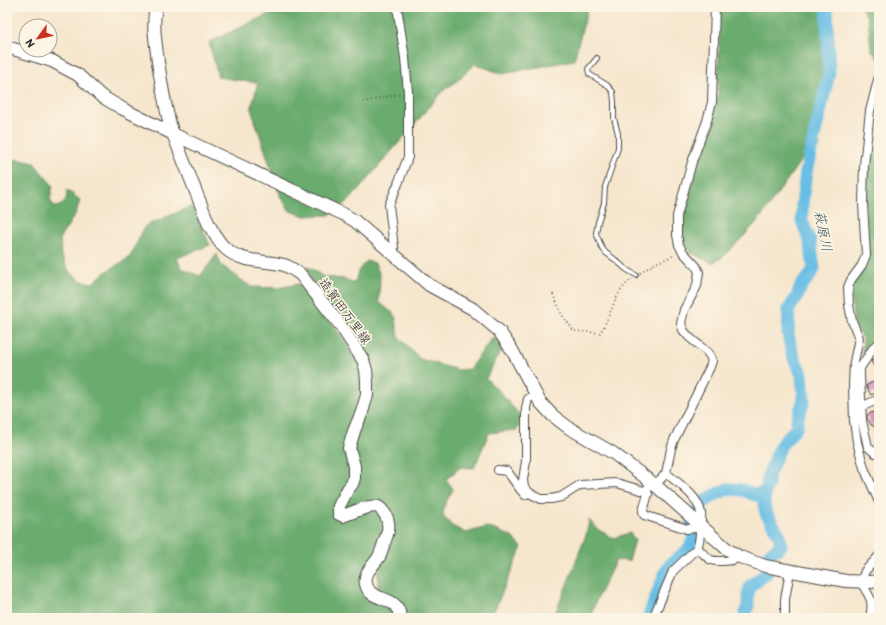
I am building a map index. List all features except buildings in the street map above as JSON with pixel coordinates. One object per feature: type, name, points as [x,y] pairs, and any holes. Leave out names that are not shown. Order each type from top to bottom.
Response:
[{"type":"street","name":"造賀田万里線","points":[[156,7],[154,28],[168,121],[209,225],[216,238],[224,248],[235,256],[250,260],[284,265],[300,274],[341,326],[363,360],[366,370],[367,394],[349,448],[354,466],[354,478],[339,506],[339,514],[343,516],[371,506],[379,507],[388,519],[388,533],[380,555],[367,573],[366,585],[369,592],[377,597],[392,602],[398,609],[400,618]]},
{"type":"street","points":[[393,254],[394,248],[389,205],[408,157],[408,92],[405,58],[397,7]]},
{"type":"street","points":[[498,470],[507,471],[527,497],[540,501],[541,499],[561,497],[580,485],[617,483],[644,491],[661,479],[666,473],[674,440],[712,361],[707,352],[683,330],[681,323],[684,310],[697,286],[699,272],[679,245],[677,235],[677,216],[692,162],[707,121],[712,102],[715,7]]},
{"type":"street","points":[[7,47],[52,61],[78,75],[101,96],[123,109],[355,221],[429,285],[473,309],[499,331],[512,350],[540,402],[552,415],[569,428],[613,453],[650,487],[684,511],[695,526],[740,557],[765,566],[846,581],[879,581]]},
{"type":"street","points":[[879,76],[870,111],[864,165],[863,204],[866,255],[862,265],[851,280],[848,287],[852,321],[859,338],[854,362],[853,386],[854,421],[857,442],[864,468],[879,502]]},
{"type":"street","points":[[879,344],[874,347],[860,368],[862,421],[868,447],[875,453],[879,452]]},
{"type":"street","points":[[535,394],[528,399],[526,408],[526,461],[523,480],[524,487],[531,494],[541,499]]},
{"type":"street","points":[[861,407],[879,399]]},
{"type":"street","points":[[666,473],[690,493],[695,500],[701,511],[701,519],[695,526]]},
{"type":"street","points":[[650,487],[643,511],[644,515],[695,526]]},
{"type":"street","points":[[653,618],[673,571],[697,548],[699,543],[695,526]]},
{"type":"street","points":[[697,548],[712,560],[736,560],[740,557]]},
{"type":"street","points":[[861,582],[865,571],[879,556]]},
{"type":"street","points":[[785,618],[785,599],[790,571]]},
{"type":"street","points":[[861,582],[871,599],[873,607],[870,618]]},
{"type":"lane","points":[[597,58],[588,68],[589,74],[607,85],[613,92],[614,118],[618,134],[618,148],[605,187],[604,203],[596,233],[602,248],[606,253],[636,276]]},
{"type":"path","points":[[363,102],[408,92]]},
{"type":"path","points":[[553,294],[562,315],[574,331],[600,333],[606,324],[615,300],[622,288],[636,276],[656,263],[683,252]]},
{"type":"green space","points":[[304,7],[588,7],[574,60],[502,74],[475,64],[457,81],[444,90],[349,201],[329,215],[305,216],[290,211],[281,198],[251,109],[258,83],[218,77],[209,42],[277,10]]},
{"type":"green space","points":[[720,7],[826,7],[831,89],[812,130],[820,146],[803,157],[762,216],[745,235],[722,258],[712,263],[689,251],[684,243],[682,229],[683,215],[718,96]]},
{"type":"green space","points":[[861,7],[879,7],[879,60],[871,49],[868,19]]},
{"type":"green space","points":[[875,151],[879,157],[879,325],[877,341],[862,355],[863,339],[854,323],[850,289],[867,259],[865,191],[869,157]]},
{"type":"green space","points":[[13,159],[33,162],[53,186],[50,199],[53,205],[57,207],[64,202],[67,190],[80,200],[76,213],[60,238],[61,255],[69,271],[81,281],[93,283],[104,273],[130,257],[145,226],[192,206],[210,245],[177,258],[181,268],[200,276],[217,254],[221,265],[251,287],[278,288],[303,283],[360,362],[364,381],[352,466],[337,516],[372,509],[380,512],[385,532],[363,578],[390,604],[398,618],[7,618],[7,167]]},
{"type":"green space","points":[[367,261],[375,263],[380,275],[379,302],[395,315],[399,337],[420,359],[458,370],[469,369],[493,337],[501,343],[501,351],[486,378],[524,419],[517,430],[489,433],[474,468],[461,467],[446,479],[453,489],[444,506],[443,516],[452,526],[466,533],[487,527],[511,536],[522,547],[494,611],[478,618],[404,618],[398,602],[378,588],[378,563],[392,533],[379,504],[347,509],[346,503],[353,447],[371,375],[310,280],[307,266],[324,277],[344,279],[355,283],[358,271]]},
{"type":"green space","points":[[589,520],[597,529],[613,538],[630,533],[635,540],[629,561],[616,560],[596,601],[590,618],[553,618],[586,535]]},
{"type":"waterway","name":"萩原川","points":[[747,618],[745,613],[748,606],[748,594],[751,585],[767,573],[769,554],[781,546],[779,534],[766,513],[764,504],[765,492],[768,485],[768,476],[781,445],[797,427],[797,420],[804,400],[802,375],[793,356],[788,334],[789,309],[797,297],[801,286],[814,269],[810,241],[802,221],[802,204],[806,172],[829,73],[827,7]]},
{"type":"waterway","name":"萩原川","points":[[648,618],[666,571],[671,564],[688,550],[693,541],[694,536],[692,524],[704,502],[727,489],[743,490],[755,495],[765,492]]}]
